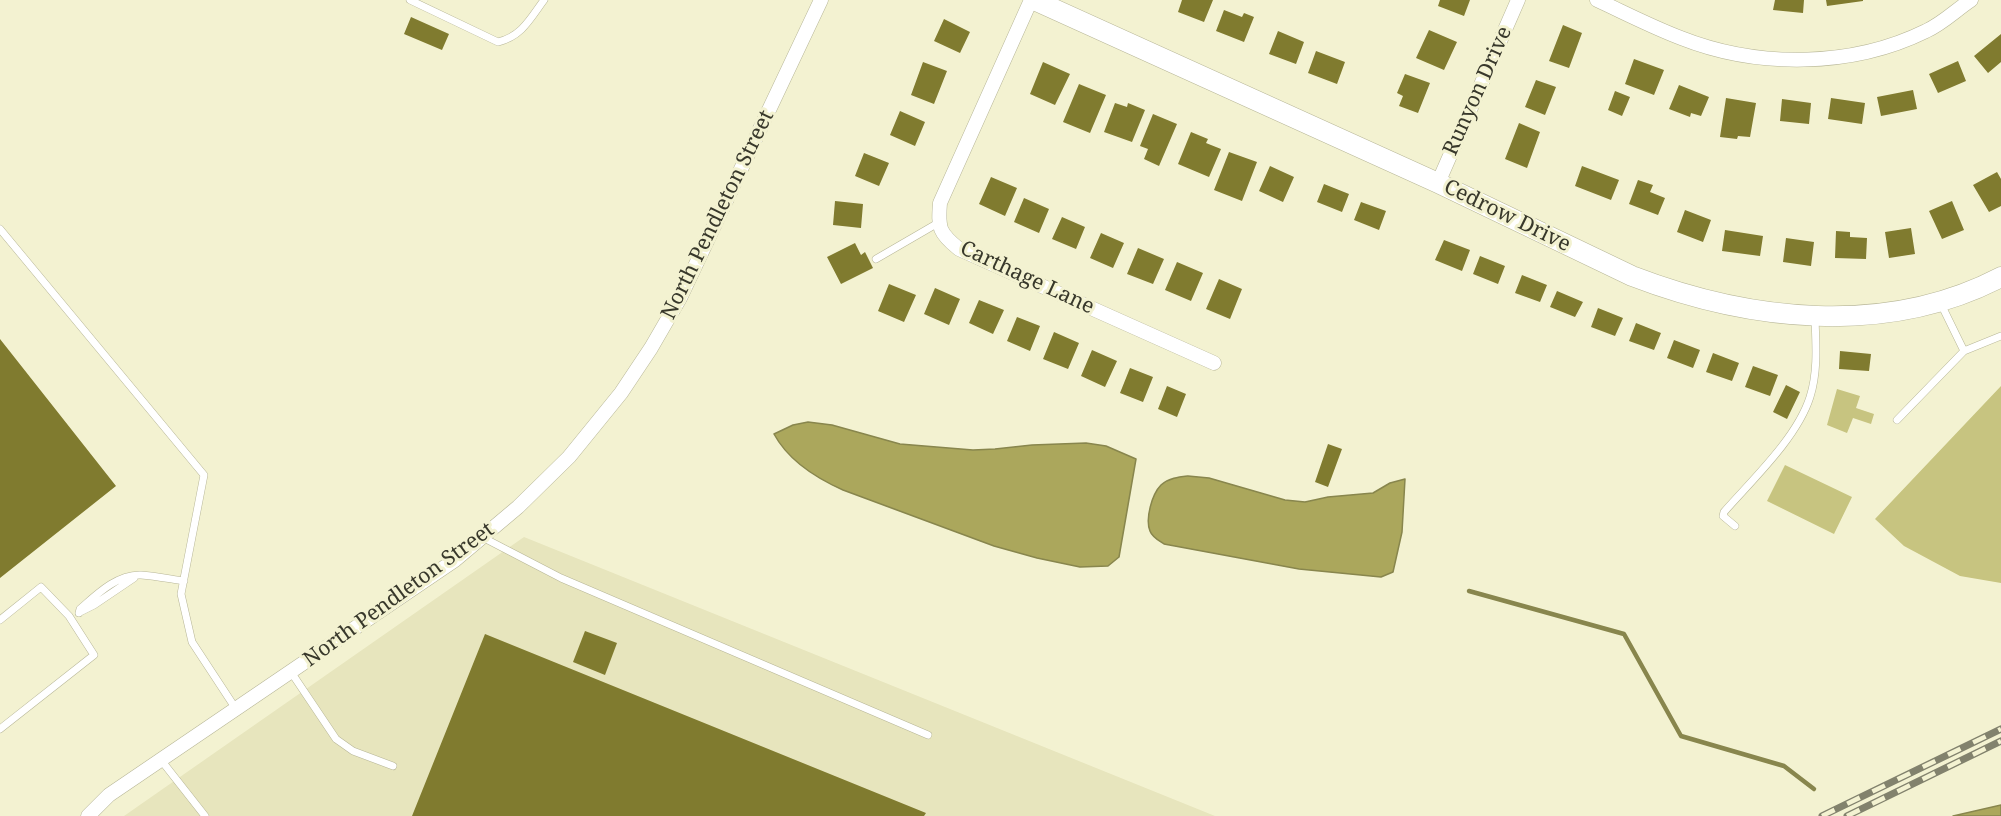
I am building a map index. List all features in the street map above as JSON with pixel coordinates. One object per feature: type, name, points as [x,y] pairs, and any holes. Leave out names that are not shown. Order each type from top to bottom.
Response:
[{"type":"street","name":"North Pendleton Street","points":[[88,816],[110,795],[455,560],[518,507],[569,457],[621,393],[680,298],[821,0]]},
{"type":"street","name":"Cedrow Drive","points":[[1033,0],[1438,183],[1632,276],[1666,289],[1761,312],[1815,316],[1868,315],[1919,308],[1986,285],[2001,277]]},
{"type":"street","name":"Carthage Lane","points":[[1033,0],[940,203],[938,223],[943,236],[959,249],[1214,363]]},
{"type":"street","name":"Runyon Drive","points":[[1438,183],[1518,0]]},
{"type":"street","points":[[1597,0],[1681,38],[1723,51],[1760,58],[1798,60],[1837,57],[1900,42],[1927,31],[1971,0]]},
{"type":"lane","points":[[410,0],[498,42],[511,39],[527,25],[544,0]]},
{"type":"lane","points":[[876,259],[938,223]]},
{"type":"lane","points":[[0,229],[204,475],[181,594],[192,642],[236,709]]},
{"type":"lane","points":[[1940,302],[1964,351]]},
{"type":"lane","points":[[1735,526],[1723,516],[1724,512],[1756,478],[1783,443],[1809,398],[1815,368],[1815,316]]},
{"type":"lane","points":[[1897,420],[1964,351],[2001,336]]},
{"type":"lane","points":[[482,537],[561,578],[928,735]]},
{"type":"lane","points":[[69,616],[94,605],[138,575],[184,581]]},
{"type":"lane","points":[[0,620],[41,587],[69,616],[94,655],[0,729]]},
{"type":"lane","points":[[291,672],[336,740],[353,751],[393,766]]},
{"type":"lane","points":[[161,760],[205,816]]},
{"type":"shaded area","points":[[2001,386],[2001,583],[1960,576],[1904,546],[1875,519]]},
{"type":"shaded area","points":[[1837,389],[1860,396],[1856,408],[1874,414],[1871,424],[1853,418],[1847,433],[1827,425]]},
{"type":"shaded area","points":[[808,422],[832,425],[900,444],[973,450],[1086,443],[1106,446],[1136,459],[1119,557],[1108,566],[1080,567],[1037,558],[994,546],[843,490],[823,480],[795,460],[774,434],[793,425]]},
{"type":"shaded area","points":[[1785,465],[1852,497],[1834,534],[1767,501]]},
{"type":"shaded area","points":[[1188,476],[1209,478],[1285,500],[1305,502],[1328,497],[1373,493],[1390,483],[1405,479],[1402,532],[1393,572],[1381,577],[1299,569],[1164,544],[1150,531],[1148,520],[1152,500],[1164,483],[1174,478]]},
{"type":"shaded area","points":[[524,537],[1215,816],[124,816]]},
{"type":"shaded area","points":[[2001,805],[2001,816],[1953,816]]},
{"type":"building","points":[[1182,0],[1213,0],[1204,22],[1178,12]]},
{"type":"building","points":[[1440,0],[1470,0],[1464,16],[1438,6]]},
{"type":"building","points":[[1775,0],[1804,0],[1803,13],[1773,10]]},
{"type":"building","points":[[1826,0],[1863,0],[1863,1],[1827,6]]},
{"type":"building","points":[[1224,10],[1242,17],[1244,13],[1254,17],[1244,42],[1216,31]]},
{"type":"building","points":[[411,17],[449,34],[442,50],[404,34]]},
{"type":"building","points":[[944,19],[970,32],[960,53],[934,41]]},
{"type":"building","points":[[1563,25],[1582,33],[1569,68],[1549,61]]},
{"type":"building","points":[[1429,30],[1457,42],[1444,70],[1416,58]]},
{"type":"building","points":[[1278,31],[1304,42],[1296,64],[1269,54]]},
{"type":"building","points":[[2001,34],[2001,62],[1988,73],[1974,56]]},
{"type":"building","points":[[1316,51],[1345,62],[1337,84],[1308,73]]},
{"type":"building","points":[[1634,59],[1664,70],[1654,95],[1625,84]]},
{"type":"building","points":[[1958,61],[1966,81],[1938,93],[1929,74]]},
{"type":"building","points":[[923,62],[947,71],[934,104],[911,95]]},
{"type":"building","points":[[1043,62],[1070,74],[1055,105],[1030,94]]},
{"type":"building","points":[[1405,74],[1430,83],[1418,113],[1399,106],[1403,96],[1397,93]]},
{"type":"building","points":[[1536,80],[1556,87],[1545,115],[1525,107]]},
{"type":"building","points":[[1079,84],[1106,95],[1090,133],[1063,122]]},
{"type":"building","points":[[1679,85],[1709,97],[1701,116],[1691,113],[1690,117],[1669,109]]},
{"type":"building","points":[[1913,90],[1917,109],[1881,116],[1877,97]]},
{"type":"building","points":[[1615,91],[1630,97],[1622,116],[1608,110]]},
{"type":"building","points":[[1726,98],[1756,103],[1750,137],[1738,136],[1737,139],[1720,137]]},
{"type":"building","points":[[1831,98],[1865,103],[1862,124],[1828,119]]},
{"type":"building","points":[[1782,99],[1811,103],[1809,124],[1780,121]]},
{"type":"building","points":[[1115,103],[1127,107],[1128,103],[1145,110],[1132,142],[1104,132]]},
{"type":"building","points":[[900,111],[925,122],[915,146],[890,135]]},
{"type":"building","points":[[1153,114],[1177,124],[1159,166],[1144,159],[1148,149],[1140,146]]},
{"type":"building","points":[[1519,123],[1540,132],[1527,168],[1505,159]]},
{"type":"building","points":[[1191,132],[1208,139],[1206,143],[1221,149],[1209,177],[1178,164]]},
{"type":"building","points":[[1229,152],[1257,162],[1242,201],[1214,190]]},
{"type":"building","points":[[864,153],[889,163],[879,186],[855,176]]},
{"type":"building","points":[[1270,166],[1294,177],[1283,202],[1259,191]]},
{"type":"building","points":[[1582,166],[1619,180],[1611,200],[1575,186]]},
{"type":"building","points":[[1997,172],[2001,179],[2001,206],[1989,212],[1973,185]]},
{"type":"building","points":[[991,177],[1017,188],[1005,216],[979,204]]},
{"type":"building","points":[[1638,180],[1653,185],[1650,192],[1665,198],[1658,215],[1629,204]]},
{"type":"building","points":[[1324,184],[1349,194],[1342,212],[1317,202]]},
{"type":"building","points":[[1024,198],[1049,209],[1039,233],[1014,222]]},
{"type":"building","points":[[835,201],[863,204],[861,228],[833,225]]},
{"type":"building","points":[[1952,201],[1964,230],[1942,239],[1929,211]]},
{"type":"building","points":[[1361,202],[1386,211],[1379,230],[1354,220]]},
{"type":"building","points":[[1685,210],[1711,220],[1703,242],[1677,232]]},
{"type":"building","points":[[1062,217],[1085,227],[1076,249],[1052,239]]},
{"type":"building","points":[[1911,228],[1915,254],[1889,258],[1885,232]]},
{"type":"building","points":[[1725,230],[1763,236],[1760,256],[1722,251]]},
{"type":"building","points":[[1836,231],[1850,232],[1850,237],[1867,238],[1866,259],[1835,258]]},
{"type":"building","points":[[1101,233],[1124,243],[1113,268],[1090,258]]},
{"type":"building","points":[[1786,238],[1814,242],[1811,266],[1783,262]]},
{"type":"building","points":[[1444,240],[1470,250],[1462,271],[1435,260]]},
{"type":"building","points":[[855,243],[861,255],[865,252],[873,268],[841,284],[827,257]]},
{"type":"building","points":[[1138,248],[1164,259],[1153,284],[1127,274]]},
{"type":"building","points":[[1480,256],[1505,266],[1498,284],[1473,274]]},
{"type":"building","points":[[1177,262],[1203,273],[1191,301],[1165,290]]},
{"type":"building","points":[[1522,275],[1547,285],[1540,302],[1515,293]]},
{"type":"building","points":[[1219,279],[1242,289],[1230,319],[1206,309]]},
{"type":"building","points":[[889,284],[916,295],[904,322],[878,311]]},
{"type":"building","points":[[935,288],[960,299],[949,325],[924,314]]},
{"type":"building","points":[[1557,291],[1583,302],[1575,317],[1550,307]]},
{"type":"building","points":[[979,300],[1004,310],[993,334],[969,323]]},
{"type":"building","points":[[1598,308],[1623,318],[1615,336],[1591,327]]},
{"type":"building","points":[[1017,317],[1040,326],[1030,351],[1007,341]]},
{"type":"building","points":[[1636,323],[1661,333],[1654,350],[1629,341]]},
{"type":"building","points":[[1054,332],[1079,343],[1068,369],[1043,359]]},
{"type":"building","points":[[0,339],[116,486],[0,578]]},
{"type":"building","points":[[1674,340],[1700,350],[1693,368],[1667,358]]},
{"type":"building","points":[[1092,350],[1117,361],[1105,387],[1081,376]]},
{"type":"building","points":[[1840,351],[1871,354],[1869,371],[1839,369]]},
{"type":"building","points":[[1713,353],[1739,363],[1732,381],[1706,372]]},
{"type":"building","points":[[1753,366],[1778,375],[1770,396],[1745,387]]},
{"type":"building","points":[[1130,368],[1153,377],[1143,402],[1120,393]]},
{"type":"building","points":[[1786,385],[1800,392],[1787,419],[1773,412]]},
{"type":"building","points":[[1167,386],[1186,394],[1177,417],[1158,409]]},
{"type":"building","points":[[1328,444],[1342,449],[1328,487],[1315,482]]},
{"type":"building","points":[[585,631],[617,643],[605,675],[573,662]]},
{"type":"building","points":[[485,634],[926,813],[924,816],[412,816]]},
{"type":"waterway","points":[[1469,591],[1624,634],[1681,736],[1784,766],[1814,789]]},
{"type":"railway","points":[[1822,816],[2001,729]]},
{"type":"railway","points":[[1847,816],[2001,741]]}]
